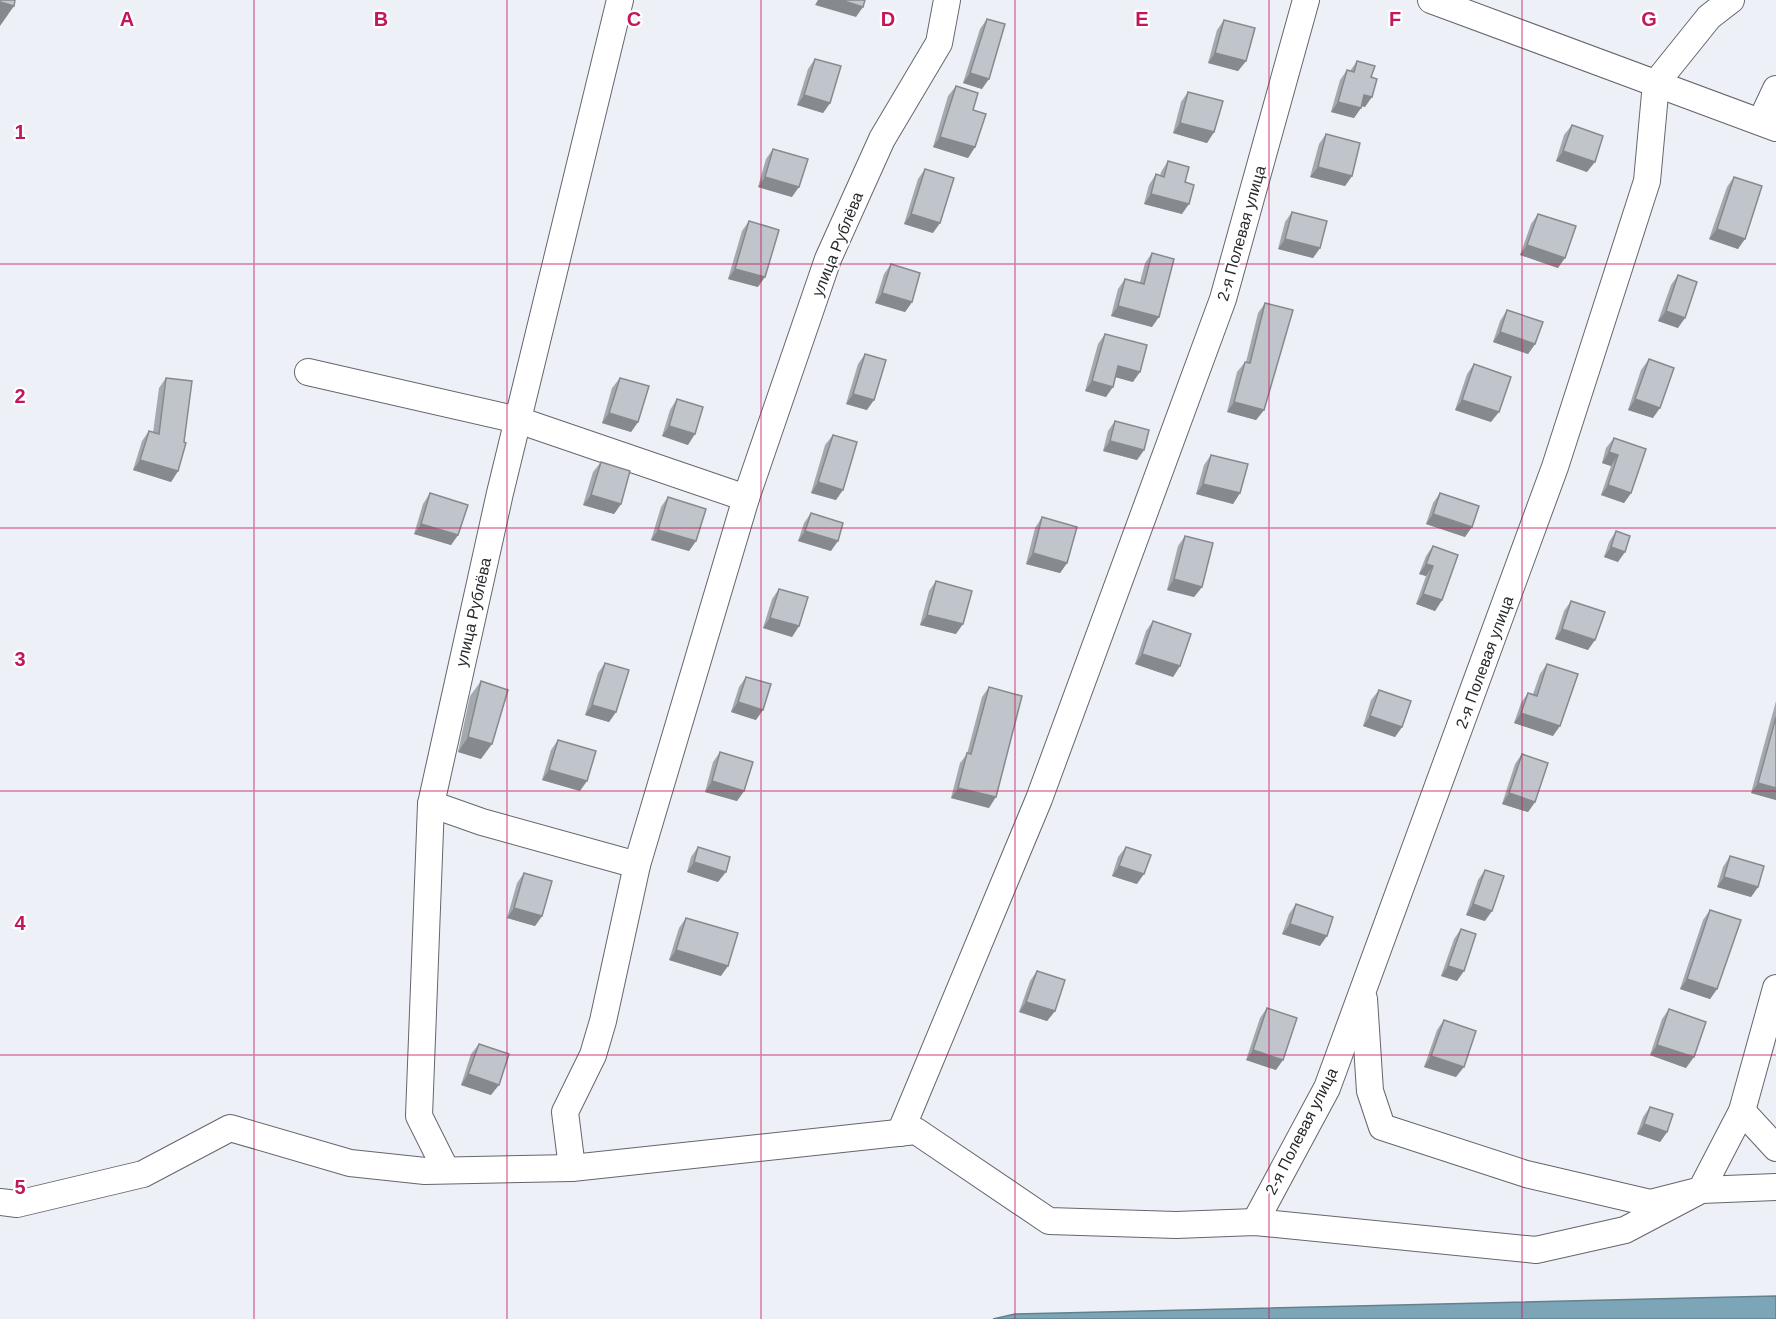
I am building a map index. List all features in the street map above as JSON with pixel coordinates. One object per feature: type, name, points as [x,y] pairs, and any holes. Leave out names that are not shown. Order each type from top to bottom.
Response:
[{"type":"street","name":"улица Рублёва","points":[[446,1170],[419,1116],[430,804],[518,420],[620,0]]},
{"type":"street","name":"улица Рублёва","points":[[572,1168],[565,1112],[593,1055],[603,1022],[637,865],[746,498],[828,259],[882,139],[939,43],[946,0]]},
{"type":"street","name":"2-я Полевая улица","points":[[900,1132],[1039,799],[1223,299],[1306,0]]},
{"type":"street","points":[[1431,0],[1768,125],[1776,89]]},
{"type":"street","points":[[1656,83],[1709,16],[1731,0]]},
{"type":"street","name":"2-я Полевая улица","points":[[1255,1222],[1327,1088],[1559,456],[1647,181],[1656,83]]},
{"type":"street","points":[[308,372],[518,420],[746,498]]},
{"type":"street","points":[[430,804],[482,822],[637,865]]},
{"type":"street","points":[[0,1202],[17,1204],[143,1174],[230,1128],[350,1163],[425,1171],[572,1168],[916,1131],[1049,1221],[1176,1226],[1255,1222],[1536,1250],[1625,1230],[1701,1190],[1743,1111],[1776,988]]},
{"type":"street","points":[[1363,990],[1370,1091],[1383,1127],[1526,1174],[1650,1203],[1701,1190],[1776,1187]]},
{"type":"street","points":[[1743,1111],[1776,1148]]},
{"type":"water","points":[[1776,1296],[1776,1319],[993,1319],[1015,1314]]},
{"type":"building","points":[[0,0],[15,0],[14,6],[0,2]]},
{"type":"building","points":[[841,0],[865,0],[863,7]]},
{"type":"building","points":[[987,19],[1005,24],[989,79],[970,73]]},
{"type":"building","points":[[1224,20],[1255,28],[1246,61],[1215,53]]},
{"type":"building","points":[[815,59],[841,66],[830,103],[804,95]]},
{"type":"building","points":[[1357,61],[1375,66],[1371,77],[1377,79],[1372,97],[1364,95],[1361,108],[1338,102],[1347,70],[1354,72]]},
{"type":"building","points":[[956,86],[978,93],[973,110],[986,114],[975,147],[940,137]]},
{"type":"building","points":[[1188,92],[1223,101],[1214,132],[1180,123]]},
{"type":"building","points":[[1572,125],[1603,136],[1595,162],[1563,151]]},
{"type":"building","points":[[1326,134],[1360,143],[1352,176],[1318,167]]},
{"type":"building","points":[[773,149],[808,159],[799,187],[765,177]]},
{"type":"building","points":[[1168,161],[1189,167],[1185,182],[1194,185],[1189,204],[1151,194],[1156,174],[1164,177]]},
{"type":"building","points":[[925,169],[954,178],[940,223],[911,214]]},
{"type":"building","points":[[1734,177],[1762,186],[1745,239],[1717,229]]},
{"type":"building","points":[[1292,212],[1327,221],[1320,248],[1285,239]]},
{"type":"building","points":[[1538,214],[1576,226],[1565,258],[1527,245]]},
{"type":"building","points":[[749,221],[779,230],[765,277],[735,269]]},
{"type":"building","points":[[1152,253],[1174,259],[1159,317],[1118,306],[1125,279],[1144,284]]},
{"type":"building","points":[[891,264],[920,273],[912,302],[882,293]]},
{"type":"building","points":[[1678,275],[1697,282],[1685,318],[1666,311]]},
{"type":"building","points":[[1265,303],[1293,310],[1264,410],[1234,402],[1245,362],[1250,363]]},
{"type":"building","points":[[1507,310],[1543,322],[1535,344],[1500,332]]},
{"type":"building","points":[[1105,334],[1147,345],[1140,372],[1118,366],[1113,387],[1092,381]]},
{"type":"building","points":[[865,354],[886,360],[874,400],[853,394]]},
{"type":"building","points":[[1649,359],[1674,368],[1660,408],[1635,399]]},
{"type":"building","points":[[1474,364],[1511,377],[1499,412],[1462,400]]},
{"type":"building","points":[[166,378],[192,381],[184,442],[186,443],[178,471],[140,460],[149,431],[159,434]]},
{"type":"building","points":[[620,378],[649,386],[638,422],[609,413]]},
{"type":"building","points":[[677,399],[703,407],[695,434],[669,426]]},
{"type":"building","points":[[1115,421],[1149,430],[1144,450],[1110,441]]},
{"type":"building","points":[[833,435],[857,442],[843,490],[818,482]]},
{"type":"building","points":[[1614,438],[1646,449],[1631,493],[1608,485],[1618,455],[1609,452]]},
{"type":"building","points":[[1211,455],[1248,464],[1240,493],[1203,484]]},
{"type":"building","points":[[601,462],[630,471],[621,504],[591,495]]},
{"type":"building","points":[[430,493],[468,505],[458,535],[421,524]]},
{"type":"building","points":[[1440,493],[1479,506],[1472,527],[1433,514]]},
{"type":"building","points":[[668,497],[706,509],[696,541],[658,530]]},
{"type":"building","points":[[811,513],[843,523],[838,541],[805,531]]},
{"type":"building","points":[[1042,517],[1077,527],[1067,563],[1033,553]]},
{"type":"building","points":[[1616,531],[1630,536],[1625,552],[1611,547]]},
{"type":"building","points":[[1185,536],[1213,543],[1202,587],[1174,579]]},
{"type":"building","points":[[1433,546],[1458,555],[1442,600],[1423,594],[1433,566],[1426,564]]},
{"type":"building","points":[[936,581],[972,591],[963,624],[927,615]]},
{"type":"building","points":[[779,589],[808,597],[799,626],[770,618]]},
{"type":"building","points":[[1571,601],[1605,612],[1595,640],[1562,629]]},
{"type":"building","points":[[1153,621],[1191,634],[1180,666],[1142,654]]},
{"type":"building","points":[[605,663],[629,670],[616,712],[592,705]]},
{"type":"building","points":[[1547,664],[1578,674],[1560,726],[1521,713],[1528,693],[1537,696]]},
{"type":"building","points":[[746,677],[771,684],[763,710],[738,702]]},
{"type":"building","points":[[481,681],[508,690],[492,744],[468,737]]},
{"type":"building","points":[[989,687],[1022,696],[996,797],[958,788],[967,753],[971,754]]},
{"type":"building","points":[[1379,690],[1411,701],[1402,727],[1370,716]]},
{"type":"building","points":[[1776,717],[1776,788],[1758,783]]},
{"type":"building","points":[[558,740],[596,751],[587,781],[549,770]]},
{"type":"building","points":[[720,752],[753,762],[744,791],[712,781]]},
{"type":"building","points":[[1522,754],[1548,763],[1535,802],[1509,793]]},
{"type":"building","points":[[698,847],[730,857],[726,872],[694,862]]},
{"type":"building","points":[[1126,847],[1151,855],[1144,874],[1119,866]]},
{"type":"building","points":[[1730,856],[1764,866],[1758,887],[1724,877]]},
{"type":"building","points":[[1485,870],[1504,876],[1492,911],[1473,904]]},
{"type":"building","points":[[524,873],[552,881],[542,916],[514,908]]},
{"type":"building","points":[[1296,904],[1333,917],[1327,936],[1290,924]]},
{"type":"building","points":[[1710,910],[1741,920],[1717,989],[1687,979]]},
{"type":"building","points":[[686,918],[738,933],[728,966],[676,950]]},
{"type":"building","points":[[1461,929],[1476,934],[1464,971],[1448,966]]},
{"type":"building","points":[[1037,971],[1065,980],[1055,1011],[1026,1002]]},
{"type":"building","points":[[1267,1008],[1297,1018],[1283,1060],[1253,1050]]},
{"type":"building","points":[[1669,1009],[1706,1022],[1694,1057],[1657,1045]]},
{"type":"building","points":[[1444,1020],[1476,1031],[1464,1067],[1431,1056]]},
{"type":"building","points":[[479,1044],[509,1054],[499,1085],[468,1074]]},
{"type":"building","points":[[1650,1107],[1673,1114],[1667,1132],[1644,1124]]}]
